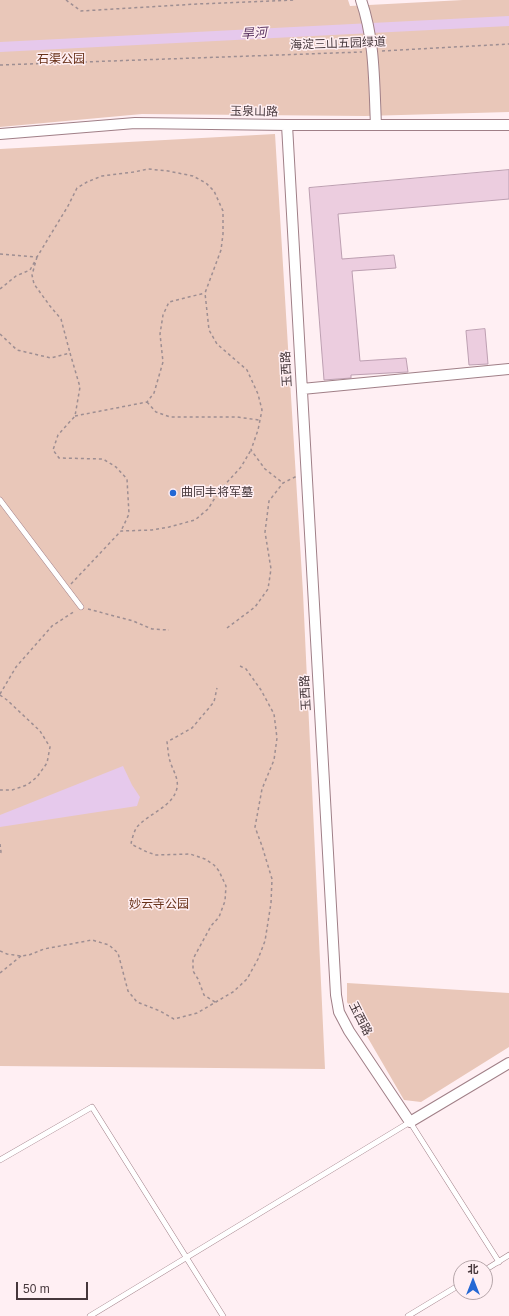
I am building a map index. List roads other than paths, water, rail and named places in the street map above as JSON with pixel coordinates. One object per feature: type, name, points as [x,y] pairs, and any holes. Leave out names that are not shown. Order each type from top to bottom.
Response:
[{"type":"street","points":[[361,0],[368,19],[372,52],[376,125]]},
{"type":"street","name":"玉泉山路","points":[[0,134],[135,123],[509,125]]},
{"type":"street","name":"玉西路","points":[[286,125],[336,995],[339,1012],[349,1031],[410,1122]]},
{"type":"street","points":[[302,389],[509,369]]},
{"type":"street","points":[[410,1122],[509,1063]]},
{"type":"lane","points":[[0,500],[81,608]]},
{"type":"lane","points":[[0,1160],[92,1107],[223,1316]]},
{"type":"lane","points":[[90,1316],[410,1122],[498,1262]]},
{"type":"lane","points":[[493,1265],[509,1255]]},
{"type":"lane","points":[[408,1316],[453,1289]]},
{"type":"waterway","name":"旱河","points":[[0,47],[509,21]]},
{"type":"place","name":"曲同丰将军墓","points":[[173,493]]},
{"type":"park label","name":"石渠公园","points":[[61,60]]},
{"type":"park label","name":"妙云寺公园","points":[[159,905]]}]
